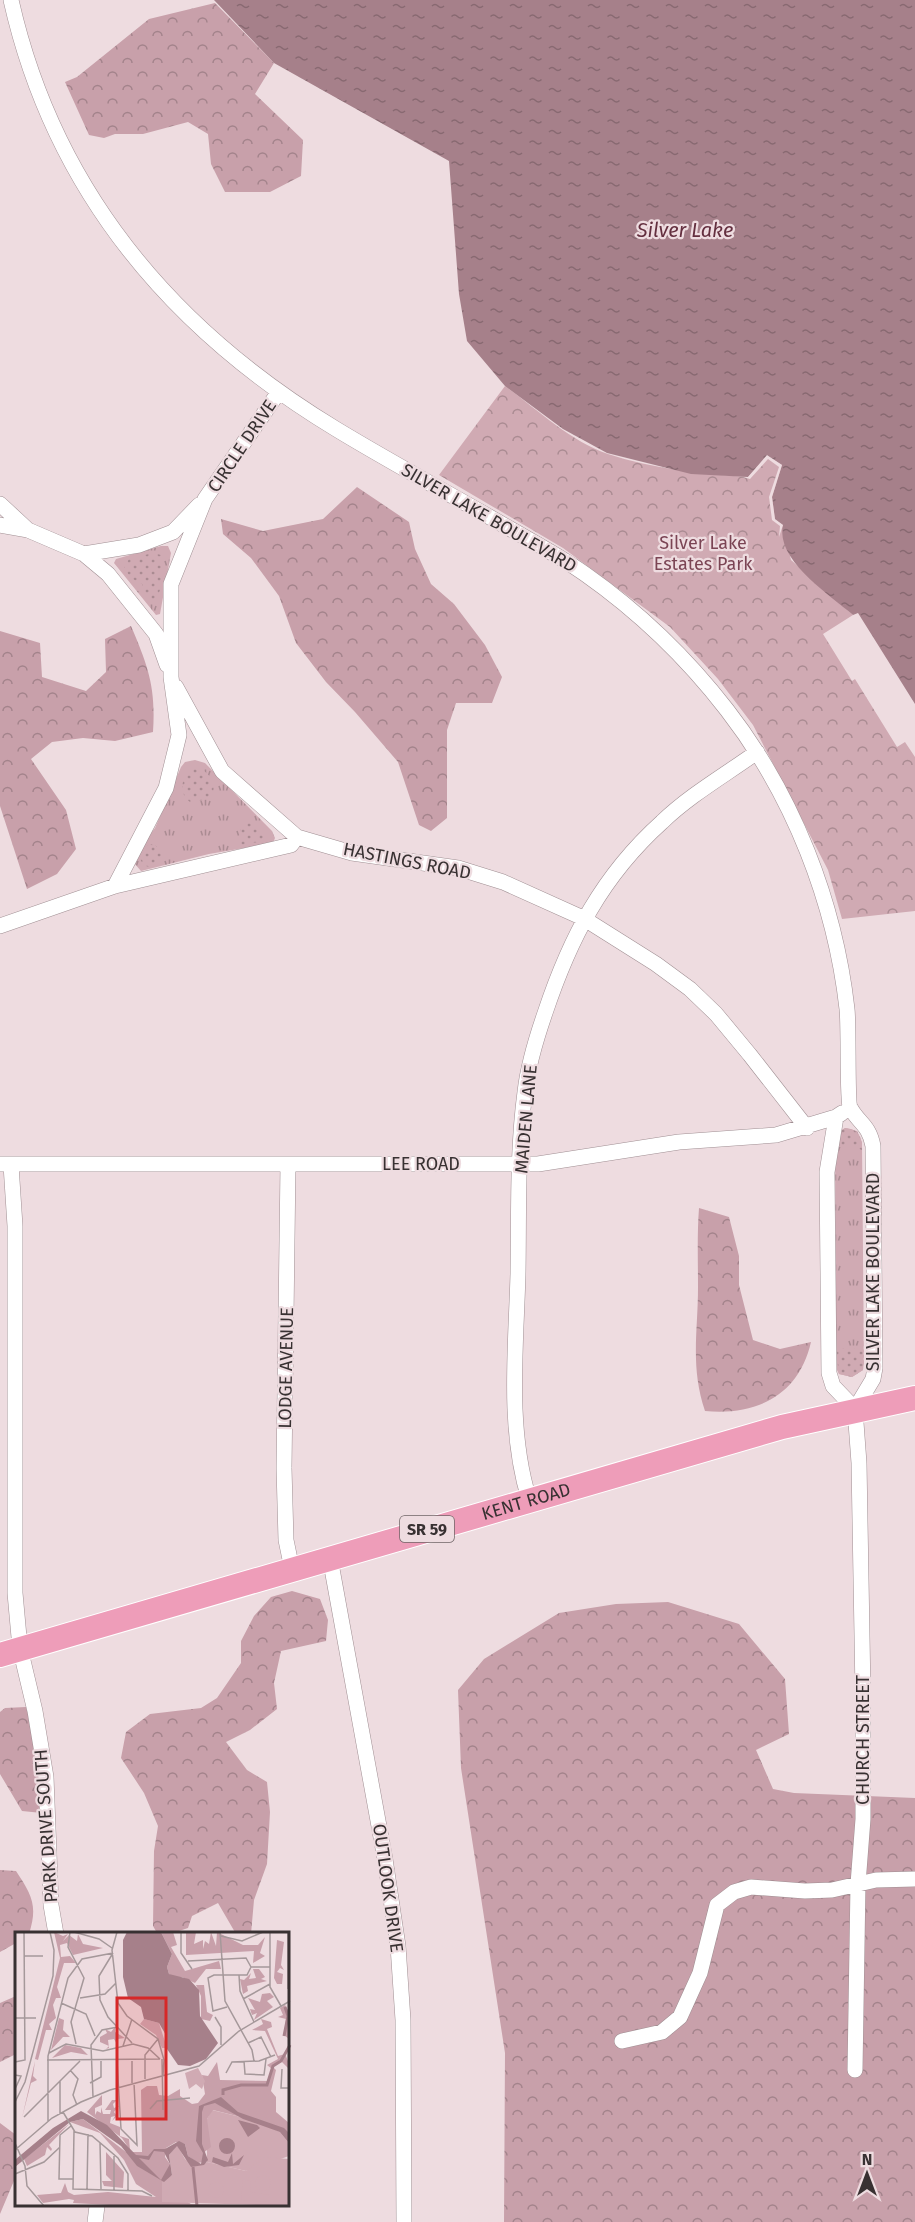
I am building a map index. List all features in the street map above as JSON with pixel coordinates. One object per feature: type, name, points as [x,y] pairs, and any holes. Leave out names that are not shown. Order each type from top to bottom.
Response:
[{"type":"main road","name":"KENT ROAD","points":[[10,1652],[782,1427],[855,1409],[915,1398]]},
{"type":"street","name":"SILVER LAKE BOULEVARD","points":[[11,0],[35,81],[53,124],[86,189],[141,266],[198,328],[238,363],[278,393],[338,431],[550,552],[591,578],[676,649],[708,686],[757,752],[798,829],[813,867],[835,940],[847,1011],[849,1106],[866,1126],[873,1146],[875,1368],[873,1379],[855,1409]]},
{"type":"street","name":"CIRCLE DRIVE","points":[[84,554],[139,545],[173,532],[205,499],[278,393]]},
{"type":"street","name":"CIRCLE DRIVE","points":[[115,886],[166,788],[179,735],[171,677],[171,584],[205,499]]},
{"type":"street","points":[[0,504],[28,530]]},
{"type":"street","points":[[0,525],[28,530],[84,554]]},
{"type":"street","name":"CIRCLE DRIVE","points":[[84,554],[124,592],[156,634],[171,677],[222,771],[297,837]]},
{"type":"street","name":"MAIDEN LANE","points":[[529,1499],[521,1472],[517,1427],[519,1164],[525,1092],[532,1051],[550,997],[583,918],[629,855],[662,821],[757,752]]},
{"type":"street","points":[[0,926],[115,886],[291,845],[297,837]]},
{"type":"street","name":"HASTINGS ROAD","points":[[297,837],[352,853],[458,868],[503,882],[583,918],[690,988],[750,1054],[807,1128]]},
{"type":"street","points":[[849,1106],[836,1118],[827,1173],[829,1373],[833,1386],[855,1409]]},
{"type":"street","name":"LEE ROAD","points":[[6,1164],[519,1164],[564,1161],[679,1142],[776,1135],[836,1118]]},
{"type":"street","name":"PARK DRIVE SOUTH","points":[[6,1164],[15,1226],[15,1593],[10,1652],[35,1711],[46,1777],[51,1895],[56,1932]]},
{"type":"street","name":"LODGE AVENUE","points":[[288,1165],[284,1468],[286,1540],[292,1569]]},
{"type":"street","name":"CHURCH STREET","points":[[855,1409],[859,1463],[863,1693],[863,1819],[858,1884],[855,2070]]},
{"type":"street","name":"OUTLOOK DRIVE","points":[[330,1557],[385,1859],[398,1946],[403,2020],[404,2222]]},
{"type":"street","points":[[622,2041],[662,2032],[680,2017],[700,1973],[717,1905],[734,1892],[751,1887],[805,1891],[832,1890],[876,1880],[915,1879]]},
{"type":"street","points":[[95,2222],[97,2207]]},
{"type":"green space","points":[[215,3],[274,63],[255,94],[303,140],[301,176],[270,192],[225,192],[211,164],[208,134],[188,122],[143,134],[115,134],[104,138],[89,135],[65,82],[77,77],[149,19]]},
{"type":"green space","name":"Silver Lake Estates Park","points":[[505,386],[580,441],[625,459],[678,470],[748,477],[767,455],[782,465],[783,525],[791,560],[853,615],[823,634],[852,681],[855,679],[897,747],[905,742],[915,757],[915,911],[842,919],[828,870],[753,725],[718,679],[670,627],[563,548],[439,475]]},
{"type":"green space","points":[[357,487],[409,522],[415,549],[431,584],[454,604],[485,645],[502,677],[492,703],[456,703],[447,730],[447,818],[431,831],[419,825],[398,762],[326,682],[296,643],[279,596],[251,558],[223,534],[221,519],[263,531],[323,519]]},
{"type":"green space","points":[[168,546],[171,553],[160,614],[156,615],[114,563],[116,559]]},
{"type":"green space","points":[[153,553],[161,555],[162,574],[158,595],[151,603],[145,599],[142,584],[131,578],[124,568],[129,559]]},
{"type":"green space","points":[[131,626],[150,677],[154,716],[153,732],[115,741],[83,738],[52,742],[31,759],[66,810],[76,849],[57,874],[27,889],[0,806],[0,631],[40,643],[42,677],[86,691],[106,672],[105,639]]},
{"type":"green space","points":[[195,760],[205,763],[272,831],[275,838],[273,843],[209,854],[141,871],[134,863],[137,851],[155,828],[181,767],[185,762]]},
{"type":"green space","points":[[196,766],[212,780],[213,794],[210,799],[190,802],[184,794],[183,782],[189,768]]},
{"type":"green space","points":[[250,819],[266,836],[263,841],[241,845],[239,837],[241,830]]},
{"type":"green space","points":[[151,845],[159,848],[162,856],[159,864],[151,867],[143,864],[140,856],[143,848]]},
{"type":"green space","points":[[845,1128],[857,1131],[862,1142],[864,1363],[863,1370],[852,1377],[839,1374],[836,1368],[835,1138]]},
{"type":"green space","points":[[845,1128],[859,1134],[862,1150],[854,1147],[835,1147],[838,1132]]},
{"type":"green space","points":[[699,1208],[729,1217],[739,1256],[739,1285],[753,1340],[780,1349],[811,1342],[797,1376],[786,1388],[773,1398],[742,1410],[705,1411],[700,1395],[696,1364]]},
{"type":"green space","points":[[850,1347],[864,1352],[863,1370],[852,1377],[839,1374],[836,1350]]},
{"type":"green space","points":[[292,1591],[320,1599],[328,1620],[326,1641],[281,1651],[274,1683],[277,1709],[250,1730],[226,1742],[247,1770],[267,1782],[270,1812],[267,1864],[254,1900],[251,1932],[235,1932],[218,1903],[192,1916],[188,1928],[176,1932],[156,1932],[153,1926],[154,1851],[158,1826],[144,1793],[121,1758],[126,1732],[150,1714],[201,1708],[217,1698],[241,1663],[241,1641],[254,1616],[271,1597]]},
{"type":"green space","points":[[668,1602],[739,1624],[785,1679],[789,1734],[756,1750],[773,1789],[794,1793],[915,1798],[915,2222],[504,2222],[505,2053],[461,1768],[458,1690],[484,1659],[559,1613],[616,1604]]},
{"type":"green space","points":[[26,1707],[45,1771],[42,1813],[22,1811],[0,1774],[0,1712],[5,1708]]},
{"type":"green space","points":[[0,1870],[16,1871],[30,1894],[33,1908],[32,1924],[30,1932],[15,1932],[15,1944],[0,1952]]},
{"type":"green space","points":[[15,1996],[15,2054],[0,2062],[0,2003]]},
{"type":"green space","points":[[0,2123],[15,2134],[15,2178],[0,2214]]},
{"type":"water","name":"Silver Lake","points":[[214,0],[915,0],[915,704],[858,613],[853,615],[806,576],[787,551],[783,538],[783,525],[775,520],[772,497],[782,465],[767,456],[748,477],[691,474],[607,453],[563,429],[505,386],[467,341],[459,294],[449,161],[274,63]]},
{"type":"pier","points":[[767,455],[782,465],[772,497],[775,519],[783,525],[779,537],[780,526],[772,520],[769,497],[779,467],[768,459],[750,479],[743,477],[748,477]]}]
